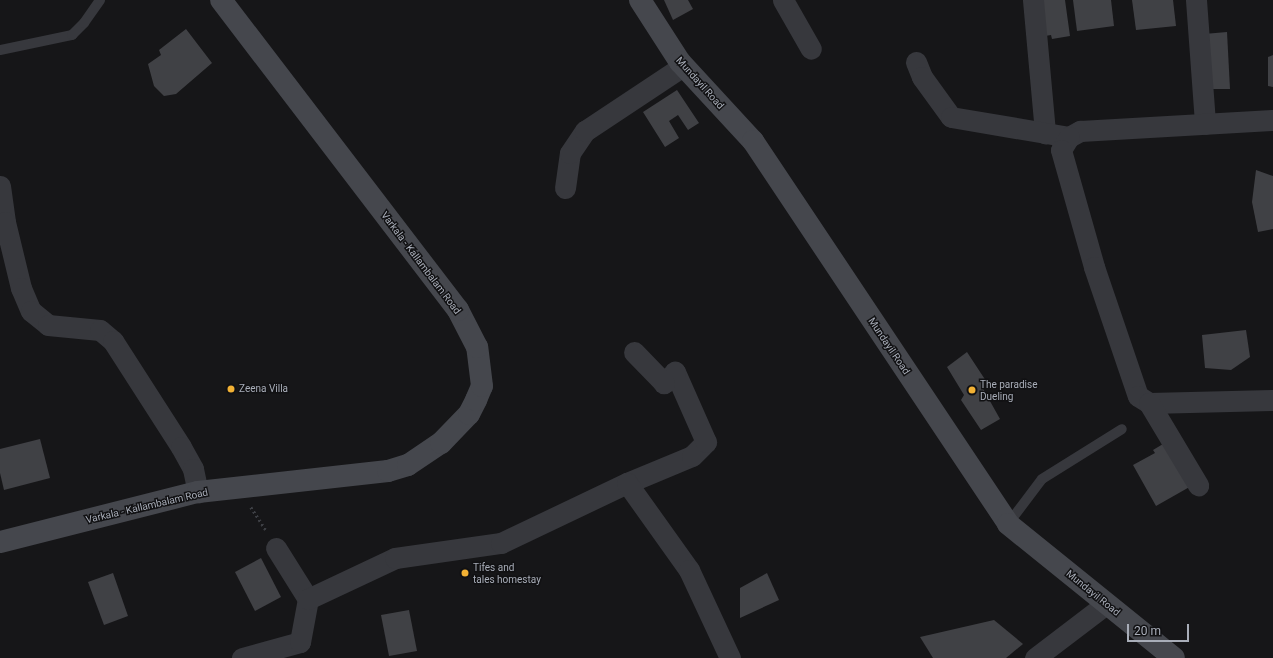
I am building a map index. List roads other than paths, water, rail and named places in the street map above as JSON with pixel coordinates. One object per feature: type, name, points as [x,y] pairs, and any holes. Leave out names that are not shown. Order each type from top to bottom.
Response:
[{"type":"main road","name":"Varkala - Kallambalam Road","points":[[0,542],[198,492],[388,471],[408,465],[428,453],[453,431],[469,414],[482,386],[477,347],[458,310],[221,0]]},
{"type":"main road","name":"Mundayil Road","points":[[640,0],[683,66],[753,142],[1008,524],[1174,658]]},
{"type":"street","points":[[783,0],[811,49]]},
{"type":"street","points":[[1033,0],[1045,133]]},
{"type":"street","points":[[1196,0],[1205,124]]},
{"type":"street","points":[[916,62],[922,78],[951,117],[1069,137]]},
{"type":"street","points":[[565,188],[570,153],[585,131],[683,66]]},
{"type":"street","points":[[1198,484],[1149,403],[1138,396],[1094,267],[1061,150],[1069,137],[1080,131],[1273,120]]},
{"type":"street","points":[[0,186],[5,222],[21,288],[31,311],[48,325],[100,330],[113,341],[181,447],[193,469],[198,492]]},
{"type":"street","points":[[308,599],[396,558],[501,543],[626,483],[692,456],[706,442],[675,372],[664,383],[634,352]]},
{"type":"street","points":[[1149,403],[1273,400]]},
{"type":"street","points":[[626,483],[689,570],[730,658]]},
{"type":"street","points":[[242,658],[300,642],[308,599],[276,548]]},
{"type":"street","points":[[1036,658],[1106,604]]},
{"type":"lane","points":[[0,50],[72,35],[84,23],[100,0]]},
{"type":"lane","points":[[1008,524],[1042,479],[1122,430]]},
{"type":"place","name":"Zeena Villa","points":[[231,389]]},
{"type":"place","name":"The paradise Dueling","points":[[972,390]]},
{"type":"place","name":"Tifes and tales homestay","points":[[465,573]]}]
